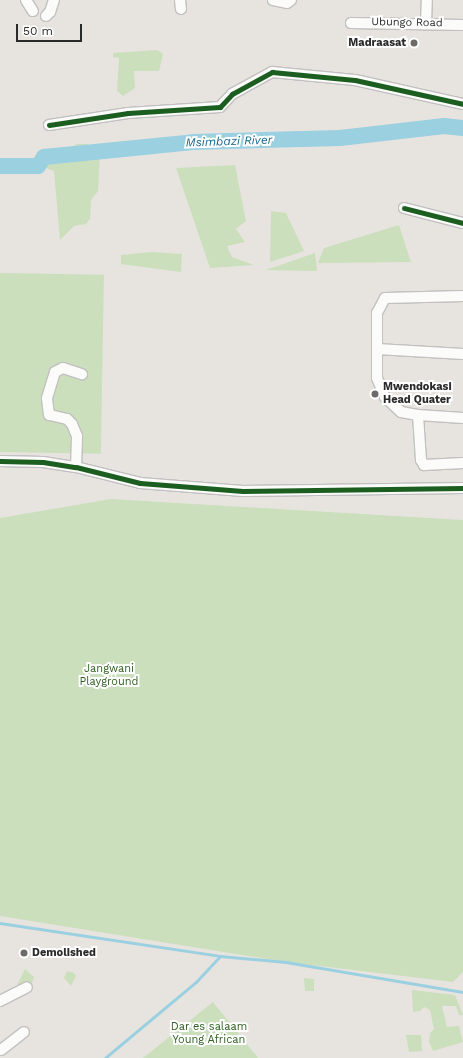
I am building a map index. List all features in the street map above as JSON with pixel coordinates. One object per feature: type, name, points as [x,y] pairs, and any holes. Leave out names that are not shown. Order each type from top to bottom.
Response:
[{"type":"street","points":[[26,0],[33,11]]},
{"type":"street","points":[[46,16],[54,0]]},
{"type":"street","points":[[273,0],[287,3],[291,0]]},
{"type":"street","points":[[426,23],[427,0]]},
{"type":"street","name":"Ubungo Road","points":[[351,23],[463,24]]},
{"type":"street","points":[[49,125],[128,113],[220,107],[232,94],[272,72],[355,80],[463,104]]},
{"type":"street","points":[[404,208],[463,223]]},
{"type":"street","points":[[463,296],[385,298],[377,313],[377,378],[385,397],[401,412],[418,416],[463,418]]},
{"type":"street","points":[[377,349],[463,354]]},
{"type":"street","points":[[76,467],[77,436],[67,418],[49,415],[47,398],[55,372],[63,368],[82,374]]},
{"type":"street","points":[[418,416],[421,460],[424,465],[463,463]]},
{"type":"street","points":[[0,461],[42,462],[76,467],[140,483],[243,491],[463,488]]},
{"type":"street","points":[[0,1001],[27,987]]},
{"type":"street","points":[[3,1053],[24,1032]]},
{"type":"green space","points":[[157,50],[163,54],[159,71],[134,71],[135,88],[123,96],[117,91],[119,58],[113,57],[113,53]]},
{"type":"green space","points":[[76,144],[86,144],[100,150],[98,191],[91,200],[90,219],[86,224],[74,226],[60,240],[54,171],[41,166],[45,160],[65,159]]},
{"type":"green space","points":[[235,165],[246,221],[236,229],[245,242],[227,246],[232,257],[254,265],[210,268],[176,168]]},
{"type":"green space","points":[[271,211],[286,213],[304,251],[270,262]]},
{"type":"green space","points":[[399,225],[411,262],[318,263],[324,248]]},
{"type":"green space","points":[[152,252],[182,254],[181,272],[121,264],[121,255]]},
{"type":"green space","points":[[315,253],[317,271],[266,270]]},
{"type":"green space","points":[[0,273],[104,275],[101,454],[0,452]]},
{"type":"green space","name":"Jangwani Playground","points":[[111,499],[463,520],[463,972],[453,982],[286,962],[0,916],[0,518]]},
{"type":"green space","points":[[25,969],[34,977],[30,990],[17,985]]},
{"type":"green space","points":[[67,971],[74,973],[76,976],[71,986],[64,978]]},
{"type":"green space","points":[[304,978],[314,979],[314,991],[305,991]]},
{"type":"green space","points":[[412,990],[455,995],[463,1015],[459,1015],[456,1006],[442,1006],[447,1027],[459,1026],[463,1042],[433,1051],[429,1042],[430,1033],[434,1029],[430,1010],[424,1007],[420,1011],[413,1012]]},
{"type":"green space","name":"Dar es salaam Young African","points":[[213,1002],[258,1058],[143,1058]]},
{"type":"green space","points":[[406,1035],[421,1035],[422,1051],[409,1052]]},
{"type":"waterway","name":"Msimbazi River","points":[[0,166],[38,166],[44,157],[193,142],[340,138],[444,126],[463,128]]},
{"type":"waterway","points":[[0,923],[220,956],[286,962],[463,992]]},
{"type":"waterway","points":[[105,1058],[196,982],[220,956]]},
{"type":"cycle path","points":[[49,125],[128,113],[220,107],[232,94],[272,72],[355,80],[463,104]]},
{"type":"cycle path","points":[[404,208],[463,223]]},
{"type":"cycle path","points":[[0,461],[43,462],[76,467],[140,483],[243,491],[463,488]]},
{"type":"place","name":"Madraasat","points":[[414,43]]},
{"type":"place","name":"Mwendokasi Head Quater","points":[[375,394]]},
{"type":"place","name":"Demolished","points":[[24,953]]}]
